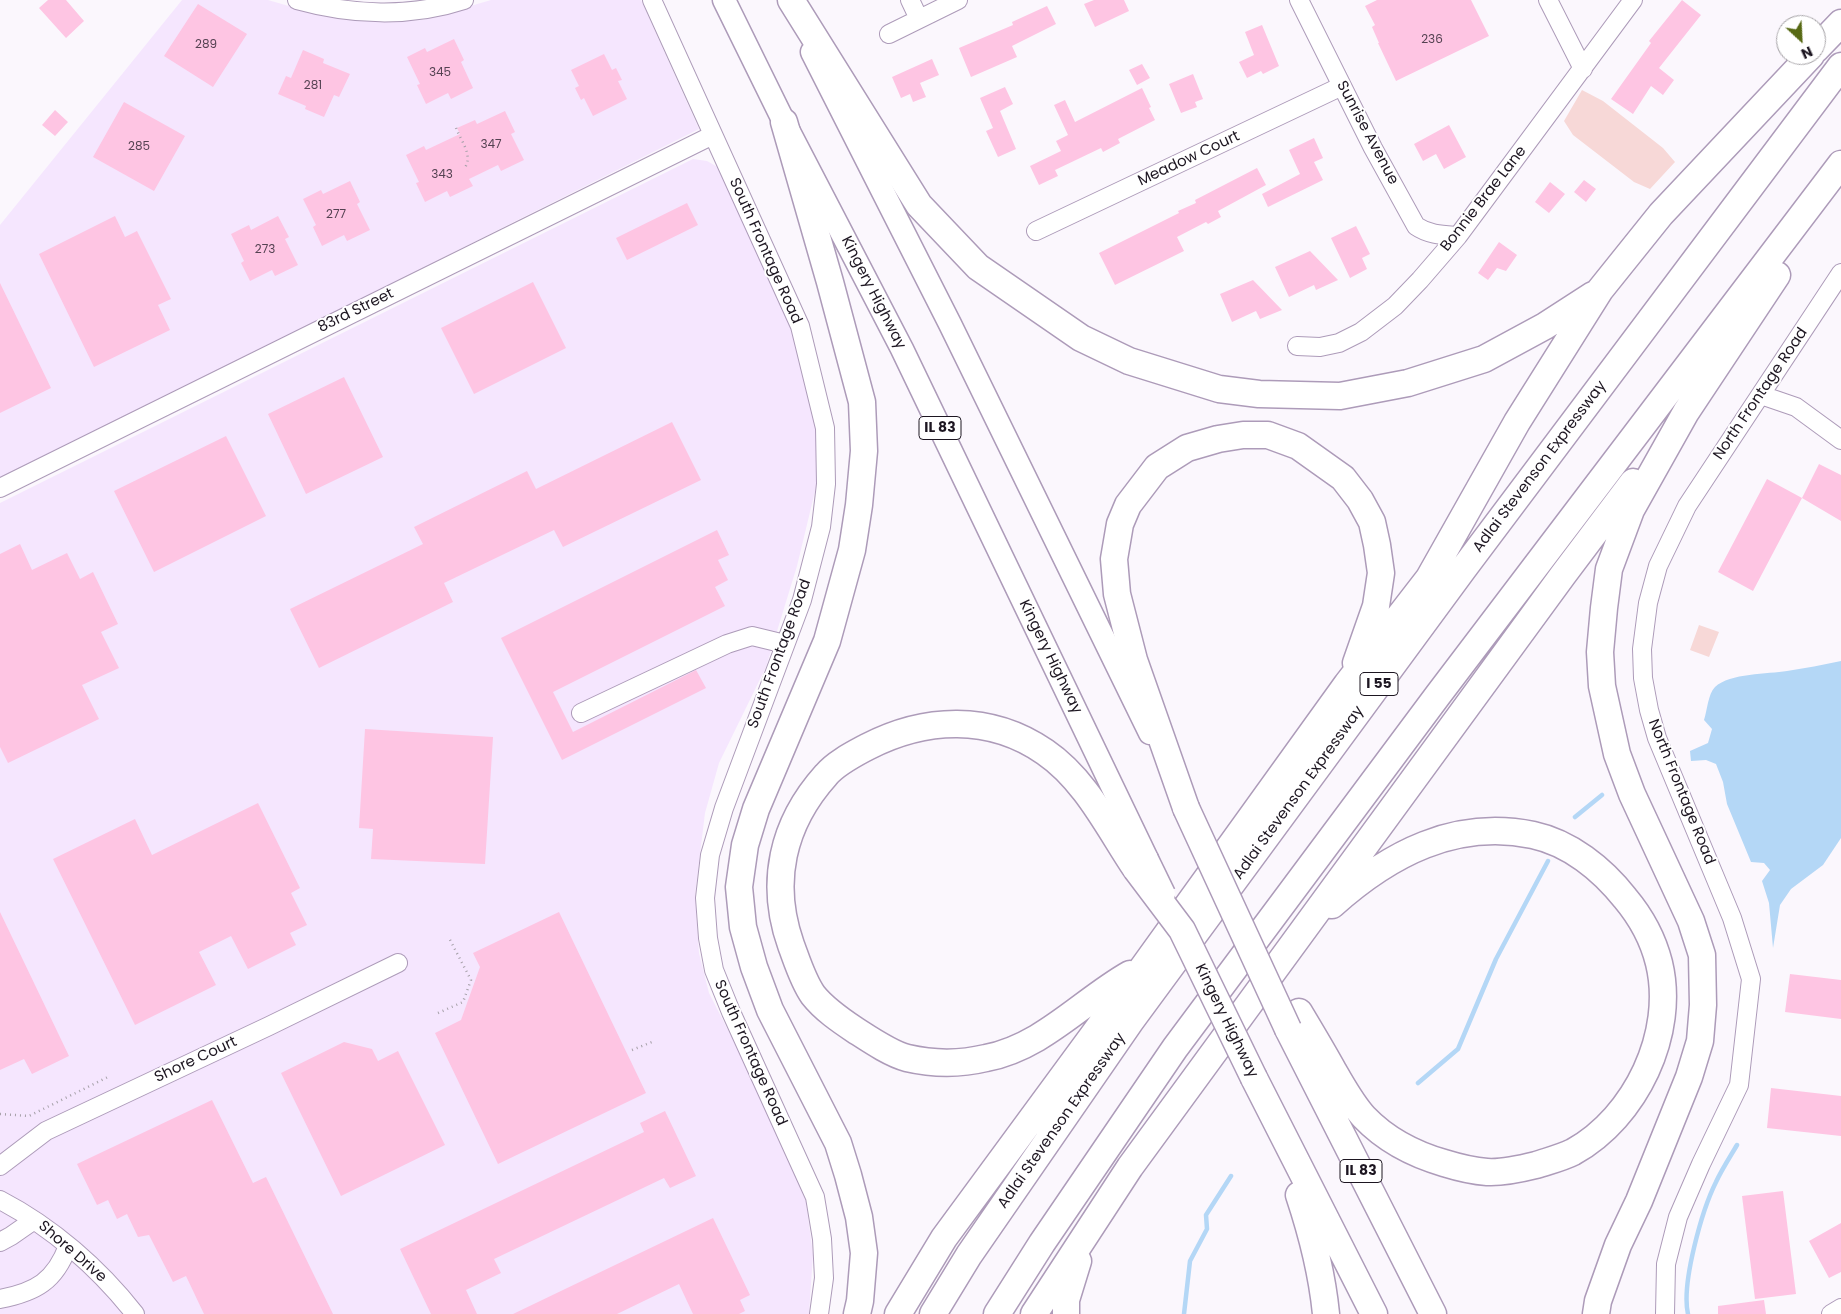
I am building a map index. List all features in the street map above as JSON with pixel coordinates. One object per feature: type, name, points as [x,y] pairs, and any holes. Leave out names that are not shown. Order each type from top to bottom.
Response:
[{"type":"highway","points":[[791,0],[919,205],[978,267],[1081,338],[1129,361],[1219,389],[1259,394],[1340,396],[1408,383],[1484,359],[1545,326],[1600,290]]},
{"type":"highway","points":[[1826,39],[1841,23]]},
{"type":"highway","points":[[898,1314],[944,1238],[1348,684],[1429,578],[1517,422],[1600,290],[1661,214],[1802,65]]},
{"type":"highway","name":"Adlai Stevenson Expressway","points":[[933,1314],[969,1255],[1130,1022],[1464,568],[1841,66]]},
{"type":"highway","points":[[784,122],[862,402],[864,451],[859,505],[852,550],[827,641],[756,809],[744,845],[739,886],[743,927],[757,975],[770,1010],[838,1143],[848,1175],[864,1253],[857,1314]]},
{"type":"highway","points":[[997,1314],[1042,1243],[1175,1048],[1444,687],[1841,164]]},
{"type":"highway","points":[[1034,1314],[1130,1167],[1563,575],[1686,412],[1841,180]]},
{"type":"highway","points":[[1596,1314],[1598,1301],[1618,1245],[1639,1201],[1700,1041],[1703,1005],[1702,955],[1691,921],[1632,794],[1617,754],[1602,686],[1600,652],[1609,569],[1631,510],[1686,412]]},
{"type":"highway","points":[[1298,936],[1340,899],[1388,862],[1423,845],[1454,835],[1489,832],[1517,832],[1543,837],[1572,850],[1596,867],[1638,913],[1651,940],[1659,963],[1662,985],[1662,1011],[1653,1056],[1644,1078],[1629,1100],[1614,1119],[1594,1137],[1572,1152],[1549,1161],[1518,1169],[1488,1172],[1455,1167],[1419,1156],[1389,1139],[1363,1116],[1294,1021],[1285,990],[1246,937],[1186,808],[1134,660],[1117,594],[1114,559],[1120,524],[1128,505],[1157,467],[1187,448],[1218,439],[1243,435],[1268,435],[1298,446],[1342,478],[1360,500],[1372,522],[1381,573],[1376,606],[1348,684]]},
{"type":"highway","name":"Kingery Highway","points":[[1144,966],[1114,983],[1076,1013],[1023,1046],[987,1058],[945,1063],[905,1058],[870,1040],[838,1019],[814,995],[799,966],[786,932],[780,898],[782,860],[792,826],[827,773],[856,753],[888,736],[926,725],[961,724],[995,729],[1027,740],[1048,754],[1079,782],[1141,864],[1182,930],[1254,1078],[1374,1314]]},
{"type":"highway","name":"IL 83","points":[[1294,1021],[1433,1314]]},
{"type":"highway","points":[[1267,1102],[1310,1229],[1321,1278],[1326,1314]]},
{"type":"highway","points":[[1066,1314],[1066,1300],[1077,1263],[1130,1167]]},
{"type":"main road","name":"Kingery Highway","points":[[724,0],[784,122],[906,358],[1141,864]]},
{"type":"main road","points":[[786,0],[950,324],[1186,808]]},
{"type":"street","points":[[296,0],[356,12],[384,13],[425,9],[464,0]]},
{"type":"street","name":"South Frontage Road","points":[[652,0],[800,326],[825,428],[826,484],[821,527],[802,600],[724,808],[710,855],[704,898],[708,938],[714,970],[815,1198],[822,1239],[824,1278],[819,1314]]},
{"type":"street","points":[[910,0],[919,19]]},
{"type":"street","points":[[889,34],[958,0]]},
{"type":"street","name":"Sunrise Avenue","points":[[1299,0],[1373,148],[1416,226],[1425,232],[1458,236]]},
{"type":"street","points":[[1548,0],[1583,69]]},
{"type":"street","name":"Bonnie Brae Lane","points":[[1297,346],[1320,347],[1339,343],[1360,332],[1395,306],[1458,236],[1583,69],[1632,0]]},
{"type":"street","name":"Meadow Court","points":[[1036,231],[1342,86]]},
{"type":"street","name":"83rd Street","points":[[0,488],[713,135]]},
{"type":"street","name":"North Frontage Road","points":[[1664,1314],[1666,1264],[1678,1217],[1739,1085],[1751,979],[1732,918],[1657,738],[1649,710],[1643,678],[1642,649],[1648,603],[1658,566],[1670,537],[1687,506],[1841,273]]},
{"type":"street","points":[[1761,394],[1796,407],[1841,440]]},
{"type":"street","points":[[581,713],[736,641],[752,636],[785,644]]},
{"type":"street","name":"Shore Court","points":[[0,1166],[46,1131],[398,963]]},
{"type":"street","name":"Shore Drive","points":[[0,1200],[34,1220],[68,1246],[110,1284],[135,1314]]},
{"type":"street","points":[[0,1242],[34,1220]]},
{"type":"street","points":[[0,1299],[20,1295],[41,1285],[61,1264],[68,1246]]},
{"type":"street","points":[[1831,1314],[1841,1308]]},
{"type":"path","points":[[456,128],[469,155],[464,169]]},
{"type":"path","points":[[438,1013],[463,1002],[471,980],[449,938]]},
{"type":"path","points":[[632,1050],[652,1042]]},
{"type":"path","points":[[0,1114],[29,1116],[108,1077]]},
{"type":"shaded area","points":[[182,0],[268,0],[323,16],[383,21],[423,20],[491,0],[641,0],[699,129],[0,480],[0,225]]},
{"type":"shaded area","points":[[1582,90],[1603,101],[1663,148],[1675,162],[1650,189],[1634,182],[1573,135],[1564,121]]},
{"type":"shaded area","points":[[693,159],[707,161],[723,170],[797,341],[810,388],[816,433],[816,487],[797,566],[766,667],[719,763],[705,813],[695,895],[699,953],[709,993],[776,1124],[806,1202],[813,1254],[809,1314],[0,1314],[0,503]]},
{"type":"shaded area","points":[[1699,625],[1719,632],[1709,657],[1690,650]]},
{"type":"water","points":[[1841,661],[1841,838],[1823,865],[1791,889],[1780,905],[1773,948],[1769,903],[1762,881],[1770,870],[1764,863],[1751,862],[1727,804],[1723,782],[1716,764],[1706,760],[1691,761],[1690,751],[1708,743],[1712,729],[1704,720],[1711,694],[1715,687],[1722,682],[1750,675],[1787,671]]},
{"type":"building","points":[[48,0],[66,0],[84,21],[66,38],[39,8]]},
{"type":"building","points":[[1094,0],[1124,0],[1129,11],[1095,27],[1084,4]]},
{"type":"building","points":[[1377,0],[1471,0],[1489,36],[1396,81],[1378,43],[1372,27],[1375,25],[1365,6]]},
{"type":"building","points":[[1682,0],[1701,15],[1659,68],[1674,80],[1663,95],[1651,86],[1633,114],[1611,99],[1651,43],[1649,41]]},
{"type":"building","points":[[198,4],[247,34],[213,87],[164,56]]},
{"type":"building","points":[[1047,6],[1056,24],[1012,46],[1017,57],[971,77],[959,48],[1013,25],[1012,22]]},
{"type":"building","points":[[1262,25],[1279,66],[1263,74],[1261,71],[1247,78],[1239,62],[1254,55],[1245,32]]},
{"type":"building","points":[[454,39],[464,60],[461,62],[473,88],[451,99],[448,93],[426,104],[417,85],[420,84],[407,57],[425,48],[427,52]]},
{"type":"building","points":[[303,50],[324,59],[323,63],[350,74],[339,97],[334,95],[324,117],[305,109],[306,106],[278,94],[286,76],[291,78]]},
{"type":"building","points":[[604,54],[612,70],[616,68],[622,80],[618,81],[627,99],[593,116],[584,98],[581,100],[575,88],[579,86],[571,70]]},
{"type":"building","points":[[932,59],[939,75],[920,83],[926,97],[913,102],[910,94],[901,98],[892,77]]},
{"type":"building","points":[[1142,64],[1150,78],[1137,85],[1129,70]]},
{"type":"building","points":[[1193,74],[1203,99],[1195,102],[1197,107],[1181,113],[1169,84]]},
{"type":"building","points":[[1005,87],[1013,104],[1000,111],[1016,149],[998,157],[986,131],[993,128],[980,98]]},
{"type":"building","points":[[1142,88],[1155,120],[1118,139],[1120,143],[1103,152],[1101,148],[1055,170],[1058,176],[1039,185],[1030,166],[1061,151],[1056,141],[1068,135],[1054,105],[1065,100],[1075,122]]},
{"type":"building","points":[[124,102],[185,136],[154,191],[93,157]]},
{"type":"building","points":[[55,110],[68,122],[55,136],[42,125]]},
{"type":"building","points":[[505,111],[515,132],[511,134],[524,160],[501,171],[498,165],[469,179],[473,186],[450,197],[447,191],[425,202],[416,183],[419,182],[406,155],[424,146],[426,150],[460,134],[457,128],[475,120],[477,124]]},
{"type":"building","points":[[1449,125],[1466,157],[1444,169],[1436,154],[1423,161],[1414,144]]},
{"type":"building","points":[[1314,138],[1323,158],[1314,162],[1323,180],[1268,207],[1262,194],[1300,174],[1289,150]]},
{"type":"building","points":[[1257,168],[1266,185],[1218,211],[1221,217],[1208,224],[1206,222],[1177,237],[1184,251],[1115,285],[1099,253],[1179,213],[1178,211],[1196,203],[1195,200]]},
{"type":"building","points":[[1584,180],[1596,189],[1586,202],[1574,192]]},
{"type":"building","points":[[350,181],[360,202],[357,204],[370,230],[347,241],[344,235],[322,246],[313,227],[316,225],[303,199],[321,190],[323,194]]},
{"type":"building","points":[[1550,182],[1565,194],[1549,213],[1535,202]]},
{"type":"building","points":[[687,203],[698,225],[627,260],[616,238]]},
{"type":"building","points":[[115,216],[125,237],[137,231],[171,299],[158,305],[170,330],[94,367],[39,254]]},
{"type":"building","points":[[278,216],[289,237],[285,239],[298,265],[275,276],[272,270],[250,281],[241,263],[244,261],[231,234],[249,225],[251,230]]},
{"type":"building","points":[[1356,226],[1370,254],[1362,258],[1367,269],[1350,278],[1331,238]]},
{"type":"building","points":[[1499,242],[1517,255],[1506,271],[1497,268],[1488,280],[1478,273]]},
{"type":"building","points":[[1310,251],[1338,280],[1316,290],[1314,285],[1289,297],[1275,267]]},
{"type":"building","points":[[1253,280],[1282,310],[1260,319],[1256,311],[1232,322],[1220,294]]},
{"type":"building","points":[[533,282],[566,348],[474,394],[441,328]]},
{"type":"building","points":[[0,283],[51,388],[0,413]]},
{"type":"building","points":[[344,377],[383,457],[306,494],[268,414]]},
{"type":"building","points":[[672,422],[701,480],[563,547],[554,530],[444,583],[453,602],[319,668],[290,609],[423,544],[414,527],[527,471],[536,489]]},
{"type":"building","points":[[226,436],[266,516],[154,572],[114,491]]},
{"type":"building","points":[[1819,464],[1841,475],[1841,521],[1802,498]]},
{"type":"building","points":[[1767,479],[1802,498],[1753,591],[1718,572]]},
{"type":"building","points":[[717,530],[729,555],[718,560],[728,580],[715,587],[725,606],[553,692],[573,732],[696,670],[706,688],[562,760],[501,638]]},
{"type":"building","points":[[20,544],[32,570],[67,553],[80,579],[93,572],[118,624],[101,632],[119,668],[82,685],[99,719],[8,763],[0,747],[0,554]]},
{"type":"building","points":[[365,729],[493,737],[485,864],[371,859],[373,829],[359,828]]},
{"type":"building","points":[[258,803],[300,888],[291,893],[307,925],[290,933],[296,945],[248,969],[231,936],[199,952],[216,985],[135,1025],[53,859],[135,819],[152,855]]},
{"type":"building","points":[[0,912],[69,1056],[32,1074],[24,1059],[0,1070]]},
{"type":"building","points":[[559,912],[646,1093],[498,1164],[435,1033],[461,1020],[480,967],[473,953]]},
{"type":"building","points":[[1790,974],[1841,980],[1841,1019],[1785,1012]]},
{"type":"building","points":[[344,1042],[372,1049],[378,1061],[398,1051],[445,1145],[341,1196],[281,1073]]},
{"type":"building","points":[[1771,1088],[1841,1096],[1841,1136],[1767,1128]]},
{"type":"building","points":[[212,1100],[253,1183],[266,1177],[333,1314],[204,1314],[186,1276],[173,1282],[149,1235],[138,1237],[127,1214],[117,1219],[108,1200],[97,1205],[77,1164]]},
{"type":"building","points":[[665,1111],[696,1176],[670,1188],[664,1178],[494,1259],[501,1273],[466,1290],[477,1314],[431,1314],[400,1249],[644,1132],[640,1123]]},
{"type":"building","points":[[1783,1191],[1796,1294],[1755,1299],[1742,1196]]},
{"type":"building","points":[[713,1218],[750,1295],[740,1300],[745,1311],[739,1314],[693,1314],[679,1284],[617,1314],[513,1314]]},
{"type":"building","points":[[1841,1223],[1841,1272],[1829,1278],[1809,1241]]},
{"type":"building","points":[[1764,1300],[1766,1314],[1718,1314],[1718,1306]]},
{"type":"waterway","points":[[1575,817],[1602,795]]},
{"type":"waterway","points":[[1418,1083],[1458,1049],[1496,959],[1548,861]]},
{"type":"waterway","points":[[1688,1314],[1687,1285],[1699,1228],[1710,1194],[1737,1145]]},
{"type":"waterway","points":[[1184,1314],[1190,1261],[1207,1229],[1206,1215],[1231,1176]]}]
